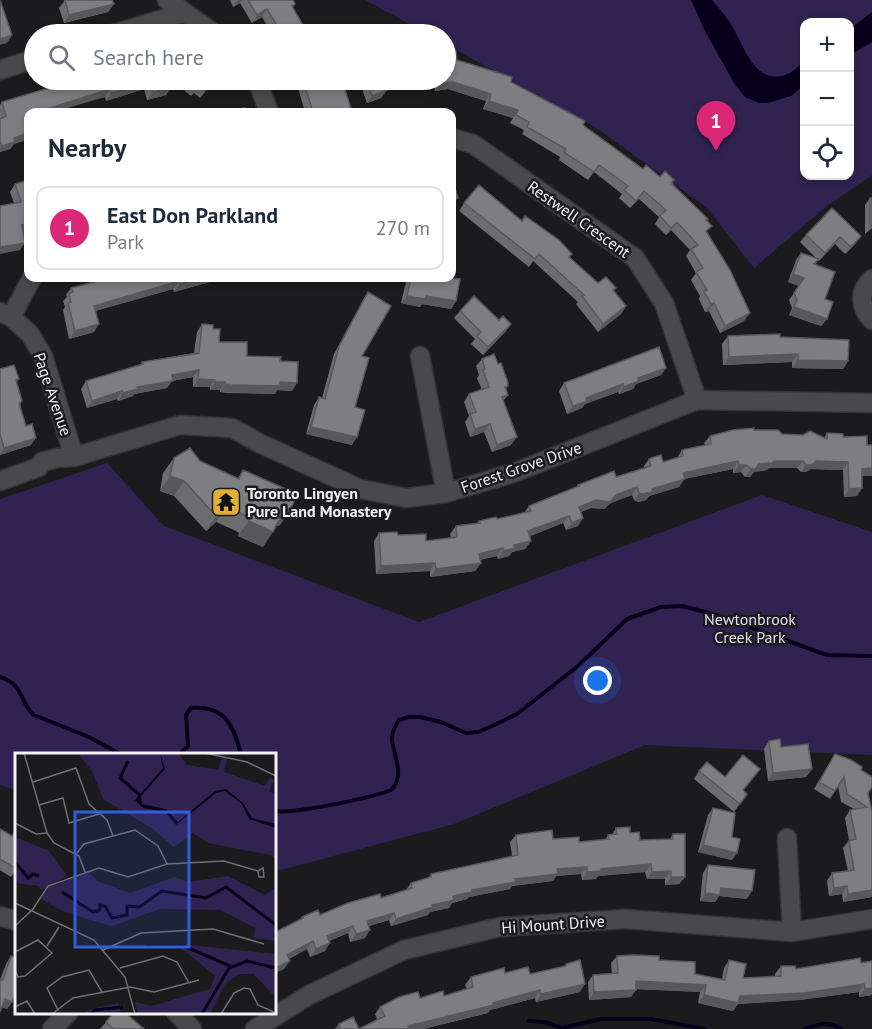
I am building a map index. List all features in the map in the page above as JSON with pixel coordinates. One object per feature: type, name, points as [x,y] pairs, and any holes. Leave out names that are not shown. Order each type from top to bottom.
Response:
[{"type":"street","points":[[167,0],[200,24]]},
{"type":"street","points":[[146,24],[183,13]]},
{"type":"street","points":[[0,70],[24,62]]},
{"type":"street","points":[[261,90],[268,108]]},
{"type":"street","name":"Restwell Crescent","points":[[456,139],[473,144],[635,258],[664,303],[697,400]]},
{"type":"street","points":[[872,279],[863,290],[861,298],[866,314],[872,320]]},
{"type":"street","points":[[5,314],[30,282]]},
{"type":"street","name":"Page Avenue","points":[[5,314],[30,334],[43,356],[74,457]]},
{"type":"street","points":[[420,356],[446,493]]},
{"type":"street","name":"Forest Grove Drive","points":[[0,482],[39,467],[42,462],[74,457],[180,425],[212,425],[232,428],[259,443],[360,489],[406,498],[446,493],[516,472],[697,400],[872,403]]},
{"type":"street","points":[[787,838],[792,932]]},
{"type":"street","points":[[0,916],[15,921]]},
{"type":"street","name":"Hi Mount Drive","points":[[255,1029],[309,995],[405,950],[500,927],[626,919],[792,932],[872,919]]},
{"type":"street","points":[[52,1029],[67,1014]]},
{"type":"street","points":[[178,1014],[192,1029]]},
{"type":"green space","points":[[365,0],[872,0],[872,175],[828,205],[754,268],[707,208],[595,127],[456,50],[456,24],[409,24]]},
{"type":"green space","name":"Newtonbrook Creek Park","points":[[107,463],[164,526],[419,622],[762,495],[872,532],[872,755],[645,745],[454,824],[281,870],[276,868],[276,753],[15,753],[15,790],[0,785],[0,499]]},
{"type":"shaded area","points":[[691,0],[712,0],[730,23],[752,62],[766,74],[775,77],[785,75],[800,65],[800,88],[791,96],[768,103],[759,103],[745,97],[734,83],[705,31]]},
{"type":"shaded area","points":[[872,12],[872,42],[854,53],[854,26]]},
{"type":"building","points":[[0,0],[12,35],[0,39]]},
{"type":"building","points":[[65,0],[112,0],[114,4],[69,15]]},
{"type":"building","points":[[248,0],[293,0],[295,4],[292,6],[302,24],[276,24],[267,9],[257,15]]},
{"type":"building","points":[[456,51],[457,60],[512,77],[511,82],[585,121],[583,125],[643,169],[646,165],[660,177],[665,171],[674,180],[671,183],[708,219],[706,220],[712,226],[706,231],[730,270],[750,313],[725,326],[714,303],[711,304],[704,291],[707,290],[696,272],[703,268],[691,249],[698,245],[677,222],[671,228],[660,216],[666,210],[644,191],[636,201],[624,190],[628,186],[599,165],[594,172],[564,152],[566,149],[527,127],[529,122],[516,115],[518,110],[489,101],[491,94],[456,83]]},
{"type":"building","points":[[42,90],[107,90],[50,108],[24,108],[24,134],[14,138],[15,142],[2,146],[0,119],[6,116],[2,102]]},
{"type":"building","points":[[306,90],[345,90],[351,108],[312,108]]},
{"type":"building","points":[[370,90],[387,90],[372,96]]},
{"type":"building","points":[[24,181],[24,224],[22,225],[24,243],[0,247],[0,206],[21,202],[15,184]]},
{"type":"building","points":[[479,185],[522,221],[525,216],[559,240],[572,254],[569,257],[598,283],[606,277],[616,288],[613,290],[626,306],[603,324],[582,296],[584,295],[539,254],[535,259],[464,203]]},
{"type":"building","points":[[870,198],[872,198],[872,225],[870,227]]},
{"type":"building","points":[[832,208],[861,236],[851,247],[840,237],[825,253],[806,235]]},
{"type":"building","points":[[801,253],[819,259],[814,264],[835,272],[825,299],[833,302],[827,319],[794,307],[797,300],[794,293],[804,278],[793,274]]},
{"type":"building","points":[[456,279],[460,279],[456,301],[426,296],[425,299],[407,296],[410,282],[456,282]]},
{"type":"building","points":[[94,282],[176,282],[94,306],[99,324],[75,331],[68,303],[71,302],[69,294],[73,292],[71,288]]},
{"type":"building","points":[[368,292],[391,306],[362,356],[369,358],[355,407],[365,410],[357,437],[311,427],[319,397],[325,399],[339,346]]},
{"type":"building","points":[[474,296],[499,320],[503,316],[511,324],[488,347],[477,336],[481,332],[460,311]]},
{"type":"building","points":[[202,324],[213,325],[213,329],[220,329],[219,342],[247,342],[247,356],[281,357],[280,361],[298,362],[297,383],[280,382],[280,386],[231,385],[225,382],[215,382],[215,380],[198,379],[199,370],[172,375],[173,381],[137,387],[138,389],[123,393],[122,391],[92,401],[86,381],[143,364],[142,362],[199,353]]},
{"type":"building","points":[[780,334],[780,337],[849,340],[848,361],[798,360],[798,354],[729,357],[728,336]]},
{"type":"building","points":[[659,347],[666,368],[638,378],[639,381],[624,387],[623,384],[586,398],[587,401],[573,406],[564,383]]},
{"type":"building","points":[[494,354],[498,364],[501,363],[508,383],[505,387],[508,395],[502,397],[517,437],[497,445],[490,424],[475,429],[470,414],[476,412],[469,394],[489,387],[482,359]]},
{"type":"building","points":[[14,365],[19,379],[16,380],[22,401],[19,403],[26,426],[32,424],[36,438],[4,448],[0,434],[0,369]]},
{"type":"building","points":[[754,428],[754,430],[778,430],[782,434],[803,435],[810,431],[827,439],[827,433],[843,434],[843,437],[867,436],[867,445],[872,445],[872,468],[862,469],[862,488],[849,489],[848,462],[816,461],[812,465],[806,465],[803,461],[774,461],[759,464],[755,469],[751,469],[746,465],[739,465],[738,461],[683,473],[685,479],[652,489],[652,492],[639,493],[637,487],[616,495],[610,502],[597,500],[579,507],[583,518],[572,523],[569,516],[528,531],[531,541],[514,545],[515,548],[503,551],[503,548],[479,554],[481,563],[436,569],[435,563],[381,566],[379,533],[426,534],[426,541],[457,537],[456,526],[531,511],[529,506],[614,471],[616,477],[651,466],[649,459],[661,455],[663,462],[683,456],[682,450],[711,444],[710,436]]},
{"type":"building","points":[[190,448],[200,461],[239,479],[243,470],[297,494],[290,511],[285,509],[273,532],[249,521],[250,518],[247,516],[226,507],[216,516],[184,481],[170,476],[174,458]]},
{"type":"building","points":[[780,739],[781,747],[808,744],[812,769],[773,773],[769,741]]},
{"type":"building","points":[[835,754],[851,760],[872,777],[872,787],[868,793],[872,812],[872,890],[848,894],[847,886],[834,888],[832,873],[854,870],[849,841],[856,839],[850,810],[867,807],[847,794],[844,777],[835,791],[819,782]]},
{"type":"building","points":[[743,755],[760,769],[743,790],[747,794],[740,804],[699,771],[707,762],[725,777]]},
{"type":"building","points":[[713,808],[735,813],[732,837],[740,839],[737,853],[703,845]]},
{"type":"building","points":[[630,827],[630,833],[639,832],[640,840],[673,839],[673,834],[685,834],[685,877],[671,877],[671,871],[652,872],[651,864],[587,872],[587,867],[557,869],[558,874],[515,879],[516,882],[472,890],[472,892],[453,896],[454,900],[432,905],[433,907],[396,919],[394,913],[367,921],[370,930],[356,934],[353,926],[327,936],[330,943],[316,949],[313,941],[287,955],[290,961],[276,968],[276,932],[318,910],[320,915],[348,903],[380,894],[381,898],[412,888],[411,883],[431,877],[431,874],[518,855],[516,835],[552,830],[553,839],[579,837],[579,842],[609,839],[608,835],[617,834],[616,828]]},
{"type":"building","points":[[0,829],[12,836],[15,831],[15,868],[0,859]]},
{"type":"building","points":[[708,865],[755,870],[752,891],[721,888],[720,895],[705,893]]},
{"type":"building","points":[[11,956],[15,958],[15,993],[12,1002],[5,999],[0,1012],[0,980],[3,980]]},
{"type":"building","points":[[617,956],[659,956],[659,960],[695,962],[695,974],[725,980],[729,960],[746,964],[743,978],[781,976],[781,966],[795,966],[796,969],[860,958],[861,963],[872,961],[872,988],[865,989],[864,984],[804,993],[740,996],[738,1003],[704,995],[706,985],[636,981],[636,990],[594,992],[593,975],[618,973]]},
{"type":"building","points":[[580,960],[585,984],[541,994],[540,990],[493,1003],[494,1005],[408,1026],[410,1029],[359,1029],[385,1016],[380,1007],[399,997],[418,992],[420,998],[443,991],[444,996],[473,987],[471,977],[504,968],[505,973],[528,967],[530,974],[566,966],[566,964]]},
{"type":"building","points":[[112,1014],[130,1014],[129,1016],[144,1029],[114,1029],[106,1022]]},
{"type":"building","points":[[353,1017],[359,1029],[335,1029],[340,1027],[339,1024]]},
{"type":"waterway","points":[[276,811],[333,805],[391,790],[398,778],[398,765],[392,739],[399,720],[420,717],[441,722],[466,733],[478,732],[490,727],[517,714],[578,666],[627,619],[661,607],[682,606],[713,614],[827,655],[872,656]]},
{"type":"waterway","points":[[0,677],[18,689],[34,715],[89,737],[118,753]]},
{"type":"waterway","points":[[181,753],[188,746],[186,715],[191,708],[212,710],[226,719],[235,734],[241,753]]},
{"type":"waterway","points":[[529,1021],[544,1022],[562,1028],[601,1019],[651,1019],[705,1029]]},
{"type":"waterway","points":[[804,1029],[827,1024],[841,1029]]},
{"type":"place","name":"East Don Parkland","points":[[716,151]]},
{"type":"place","name":"Toronto Lingyen Pure Land Monastery","points":[[226,502]]}]
